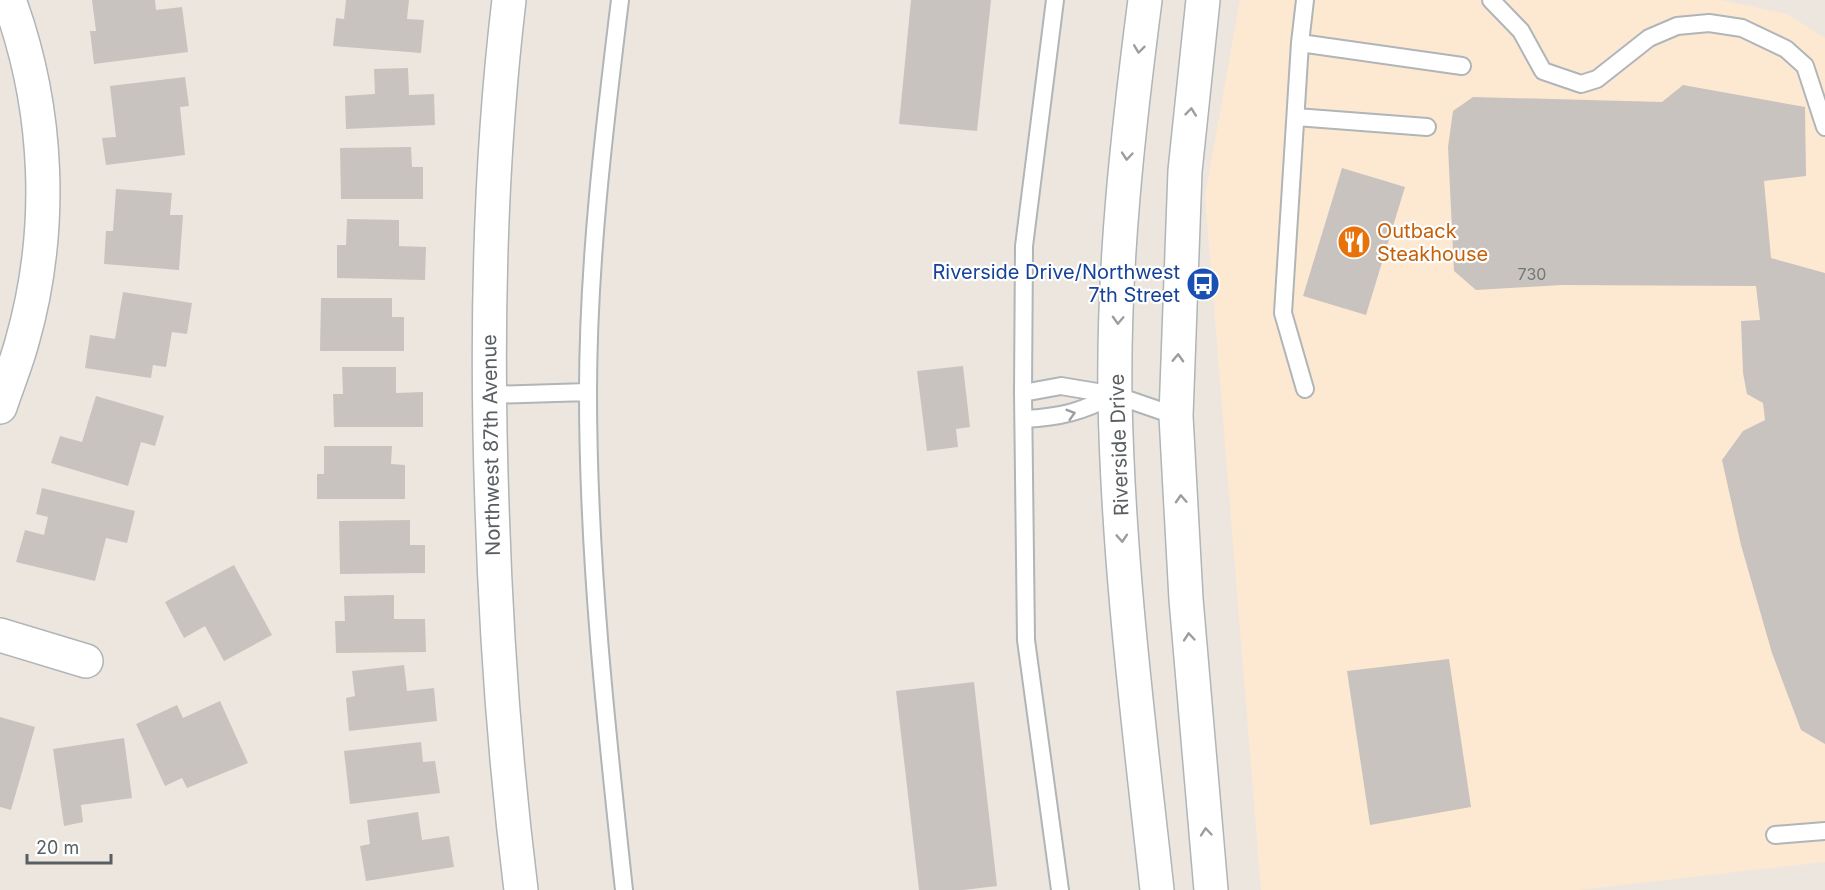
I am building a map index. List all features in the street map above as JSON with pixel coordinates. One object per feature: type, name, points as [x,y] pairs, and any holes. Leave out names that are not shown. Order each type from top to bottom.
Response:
[{"type":"street","points":[[0,407],[22,341],[36,272],[44,174],[36,95],[9,0]]},
{"type":"street","name":"Northwest 87th Avenue","points":[[509,0],[492,206],[489,395],[495,599],[505,753],[521,890]]},
{"type":"street","name":"Riverside Drive","points":[[1145,0],[1122,220],[1115,395],[1129,636],[1156,890]]},
{"type":"street","points":[[1203,0],[1185,171],[1176,416],[1186,599],[1211,890]]},
{"type":"street","points":[[0,635],[86,661]]},
{"type":"lane","points":[[620,0],[603,150],[588,392],[593,552],[606,725],[624,890]]},
{"type":"lane","points":[[1054,0],[1024,246],[1023,393],[1026,640],[1060,890]]},
{"type":"lane","points":[[1305,0],[1300,43],[1282,313],[1305,389]]},
{"type":"lane","points":[[1491,0],[1521,31],[1543,71],[1581,84],[1597,79],[1649,38],[1677,26],[1709,22],[1742,28],[1786,49],[1805,66],[1825,128]]},
{"type":"lane","points":[[1300,43],[1462,66]]},
{"type":"lane","points":[[1296,117],[1427,127]]},
{"type":"lane","points":[[1023,393],[1061,386],[1115,395],[1176,416]]},
{"type":"lane","points":[[489,395],[588,392]]},
{"type":"lane","points":[[1024,419],[1062,417],[1089,408],[1115,395]]},
{"type":"lane","points":[[1775,835],[1825,831]]},
{"type":"shaded area","points":[[1240,0],[1720,0],[1787,14],[1825,38],[1825,862],[1578,890],[1261,890],[1205,196]]},
{"type":"building","points":[[92,0],[155,0],[156,10],[182,7],[188,52],[94,64],[90,31],[96,31]]},
{"type":"building","points":[[346,0],[409,0],[407,19],[424,20],[421,53],[333,46],[336,18],[344,19]]},
{"type":"building","points":[[911,0],[991,0],[977,131],[899,124]]},
{"type":"building","points":[[408,68],[409,95],[434,94],[435,125],[346,129],[345,96],[375,94],[374,69]]},
{"type":"building","points":[[185,77],[189,106],[180,107],[185,155],[106,165],[102,138],[116,137],[110,86]]},
{"type":"building","points":[[1683,85],[1805,107],[1806,176],[1764,181],[1771,258],[1825,273],[1825,744],[1801,730],[1772,653],[1741,545],[1722,460],[1743,431],[1765,420],[1763,403],[1747,394],[1743,373],[1741,321],[1760,320],[1756,286],[1562,285],[1476,290],[1454,271],[1448,147],[1453,111],[1473,97],[1662,102]]},
{"type":"building","points":[[411,147],[412,167],[423,167],[423,199],[341,199],[340,148]]},
{"type":"building","name":"Outback Steakhouse","points":[[1342,168],[1405,187],[1366,315],[1303,296]]},
{"type":"building","points":[[116,189],[172,193],[170,215],[183,215],[179,270],[104,264],[106,231],[113,231]]},
{"type":"building","points":[[347,219],[399,220],[399,246],[426,247],[425,280],[337,278],[337,245],[346,245]]},
{"type":"building","points":[[123,292],[192,303],[187,334],[172,332],[166,367],[153,365],[151,378],[85,368],[90,335],[115,339]]},
{"type":"building","points":[[321,298],[392,298],[392,317],[404,317],[404,351],[320,351]]},
{"type":"building","points":[[963,366],[970,427],[956,429],[958,447],[927,451],[917,371]]},
{"type":"building","points":[[342,367],[396,367],[396,393],[423,392],[423,427],[334,427],[333,394],[343,394]]},
{"type":"building","points":[[96,396],[164,416],[155,446],[141,442],[128,486],[51,463],[60,436],[82,442]]},
{"type":"building","points":[[324,446],[392,446],[391,464],[405,465],[405,499],[317,499],[317,474],[324,474]]},
{"type":"building","points":[[42,488],[135,511],[127,543],[106,538],[95,581],[16,562],[25,530],[44,535],[48,517],[36,514]]},
{"type":"building","points":[[410,520],[410,545],[425,545],[425,573],[340,574],[339,521]]},
{"type":"building","points":[[234,565],[272,635],[224,661],[205,626],[184,638],[165,602]]},
{"type":"building","points":[[394,595],[394,619],[425,619],[426,652],[336,653],[335,621],[345,621],[344,596]]},
{"type":"building","points":[[1449,659],[1471,807],[1370,825],[1347,671]]},
{"type":"building","points":[[404,665],[407,691],[434,688],[437,721],[349,731],[346,698],[355,696],[352,671]]},
{"type":"building","points":[[974,682],[997,886],[963,890],[919,890],[896,691]]},
{"type":"building","points":[[220,701],[248,763],[187,788],[182,778],[165,786],[136,724],[177,705],[183,718]]},
{"type":"building","points":[[0,717],[35,727],[11,810],[0,807]]},
{"type":"building","points":[[124,738],[132,798],[81,805],[83,822],[64,826],[53,749]]},
{"type":"building","points":[[421,742],[423,762],[435,761],[440,793],[350,804],[344,751]]},
{"type":"building","points":[[418,812],[422,840],[449,836],[454,867],[366,881],[360,846],[370,844],[367,820]]},
{"type":"place","name":"Outback Steakhouse","points":[[1354,242]]},
{"type":"place","name":"Riverside Drive/Northwest 7th Street","points":[[1203,284]]}]
